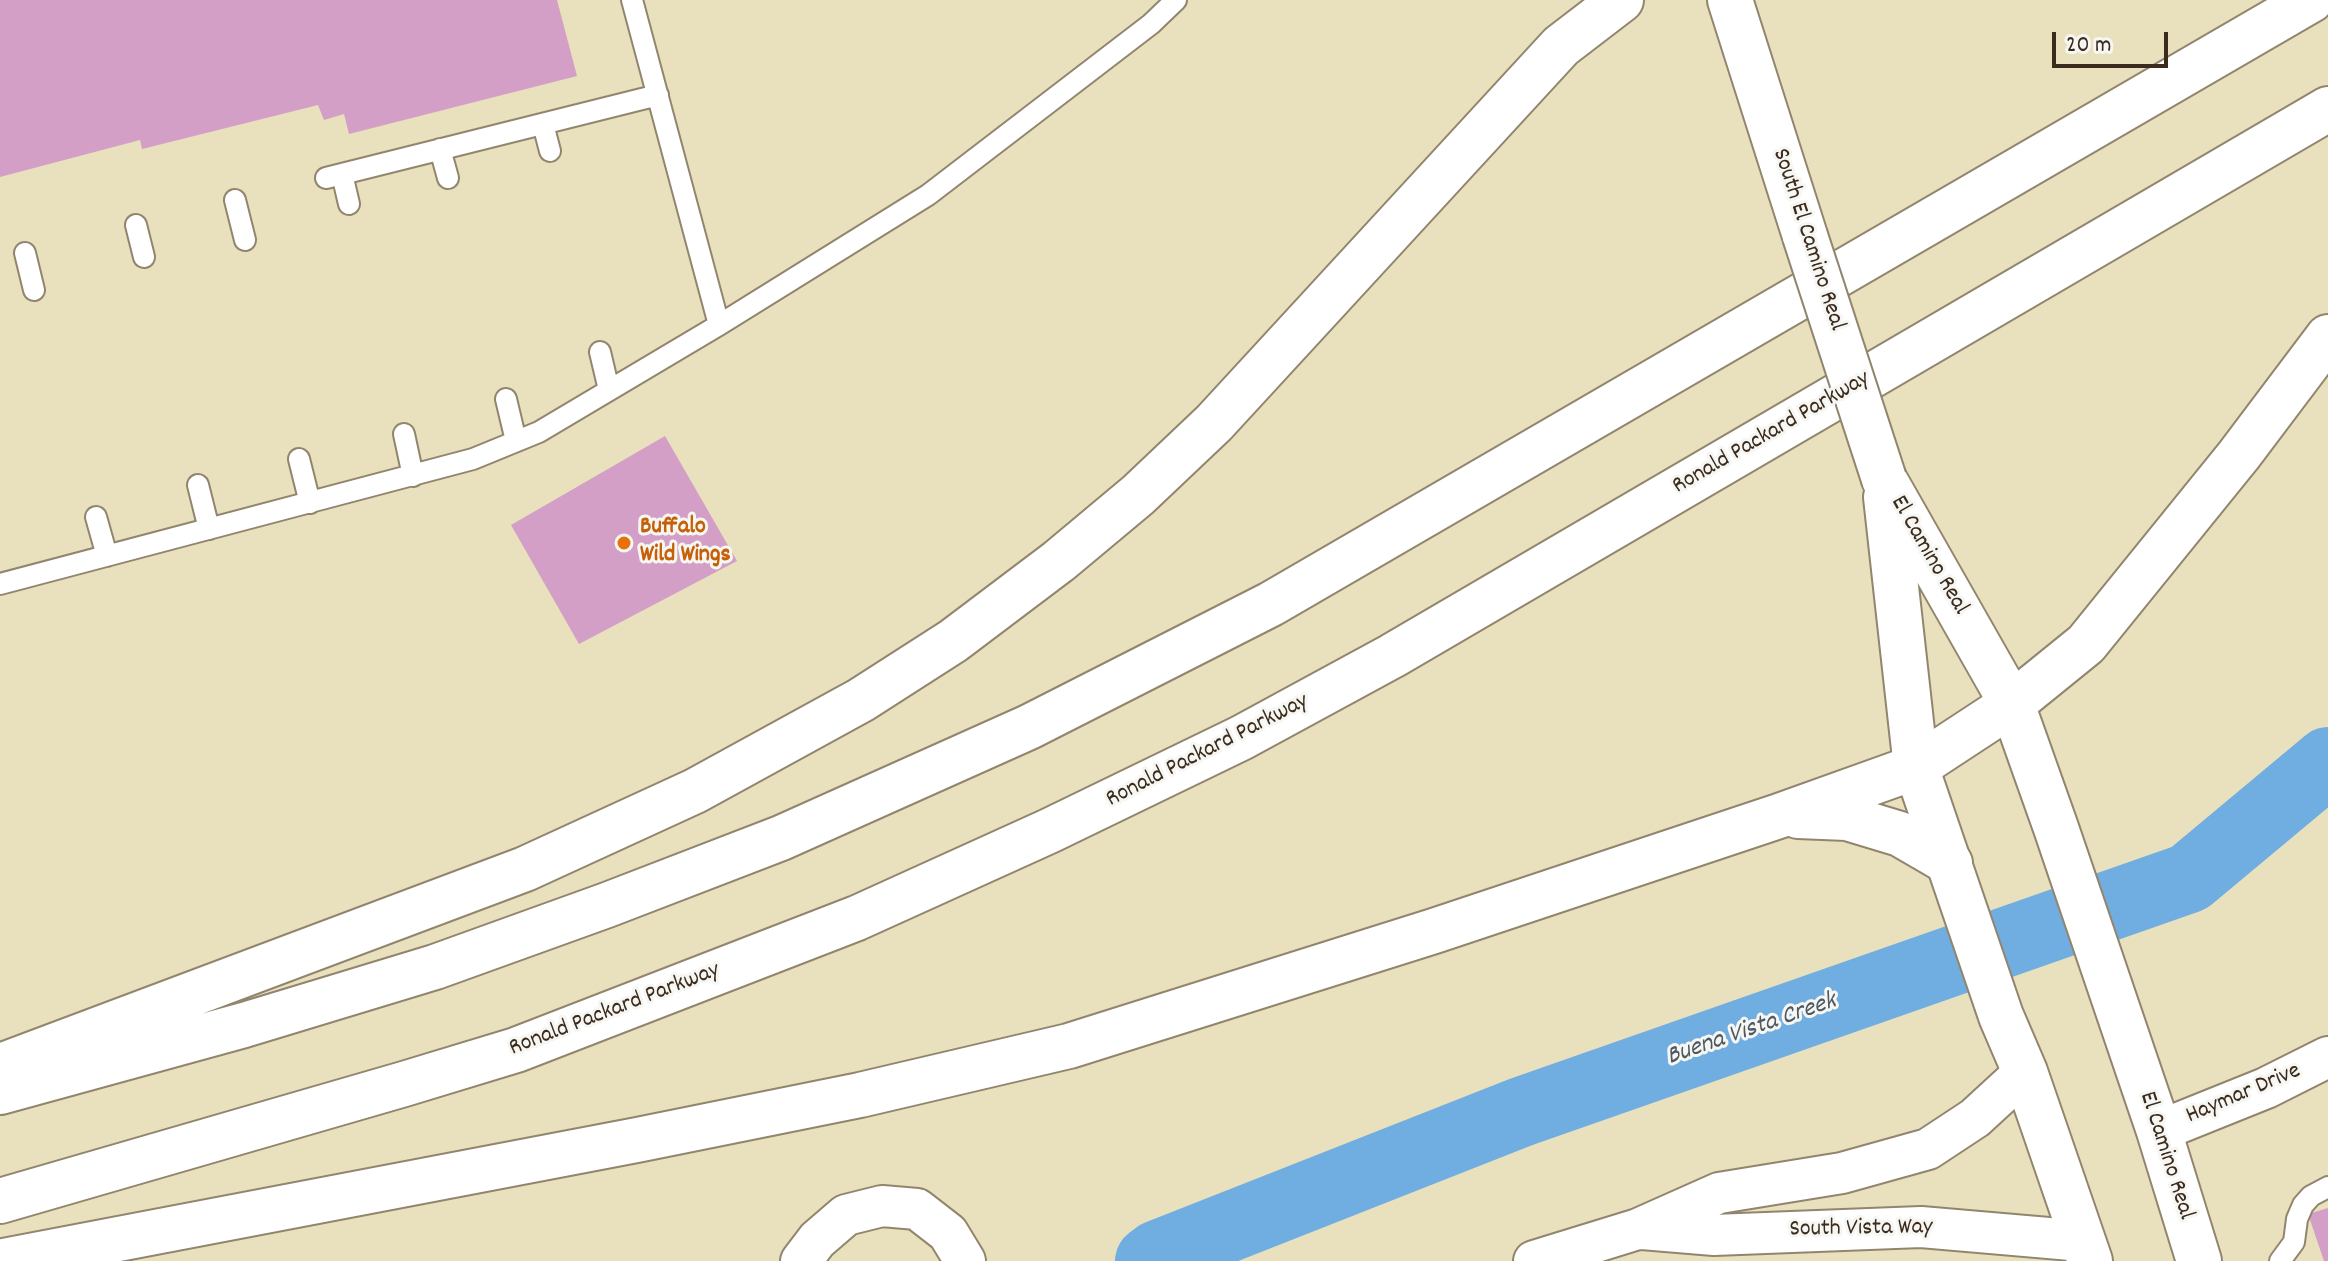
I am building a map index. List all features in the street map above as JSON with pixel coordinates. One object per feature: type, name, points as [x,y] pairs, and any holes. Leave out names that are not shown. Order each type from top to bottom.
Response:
[{"type":"main road","points":[[0,1066],[525,869],[695,791],[861,700],[953,641],[1127,505],[1203,434],[1561,46],[1621,0]]},
{"type":"main road","name":"South El Camino Real","points":[[1730,0],[1884,479]]},
{"type":"main road","points":[[0,1092],[244,1025],[478,951],[781,838],[1029,727],[1271,604],[2311,0]]},
{"type":"main road","name":"Ronald Packard Parkway","points":[[0,1201],[516,1050],[857,918],[1049,831],[1241,738],[1392,656],[2328,109]]},
{"type":"main road","points":[[3,1261],[637,1140],[860,1095],[1069,1046],[1410,939],[1916,767],[2012,704],[2086,644],[2239,455],[2328,337]]},
{"type":"main road","name":"El Camino Real","points":[[1884,479],[2012,704],[2159,1131],[2199,1261]]},
{"type":"main road","name":"El Camino Real","points":[[1884,479],[1916,767],[2001,1016],[2025,1072],[2087,1251]]},
{"type":"main road","points":[[1779,816],[1847,818],[1900,834],[1950,863]]},
{"type":"street","name":"Haymar Drive","points":[[2159,1131],[2266,1088],[2328,1057]]},
{"type":"street","name":"South Vista Way","points":[[1534,1261],[1638,1229],[1719,1193],[1842,1173],[1928,1149],[1975,1118],[2025,1072]]},
{"type":"street","points":[[801,1261],[817,1240],[846,1215],[882,1206],[917,1209],[948,1233],[965,1261]]},
{"type":"street","name":"South Vista Way","points":[[1638,1229],[1714,1235],[1921,1227],[2087,1251]]},
{"type":"lane","points":[[632,0],[719,325]]},
{"type":"lane","points":[[1,578],[107,556],[413,476],[473,459],[539,432],[928,195],[1151,24],[1176,0]]},
{"type":"lane","points":[[349,204],[334,176],[658,95]]},
{"type":"lane","points":[[543,124],[550,151]]},
{"type":"lane","points":[[440,149],[448,178]]},
{"type":"lane","points":[[235,200],[245,240]]},
{"type":"lane","points":[[136,225],[144,257]]},
{"type":"lane","points":[[25,253],[34,290]]},
{"type":"lane","points":[[600,352],[609,390]]},
{"type":"lane","points":[[506,399],[516,441]]},
{"type":"lane","points":[[404,434],[413,476]]},
{"type":"lane","points":[[299,459],[310,503]]},
{"type":"lane","points":[[198,485],[209,529]]},
{"type":"lane","points":[[96,517],[107,556]]},
{"type":"lane","points":[[2281,1260],[2294,1242],[2297,1219],[2303,1205],[2311,1196],[2328,1187]]},
{"type":"building","points":[[0,0],[557,0],[577,76],[349,134],[344,114],[324,120],[318,105],[142,149],[140,140],[0,177]]},
{"type":"building","name":"Buffalo Wild Wings","points":[[665,436],[737,561],[579,644],[511,525]]},
{"type":"building","points":[[2328,1208],[2328,1261],[2324,1261],[2308,1214]]},
{"type":"waterway","name":"Buena Vista Creek","points":[[1150,1261],[1158,1255],[1521,1112],[2189,878],[2328,762]]},
{"type":"place","name":"Buffalo Wild Wings","points":[[624,543]]}]
